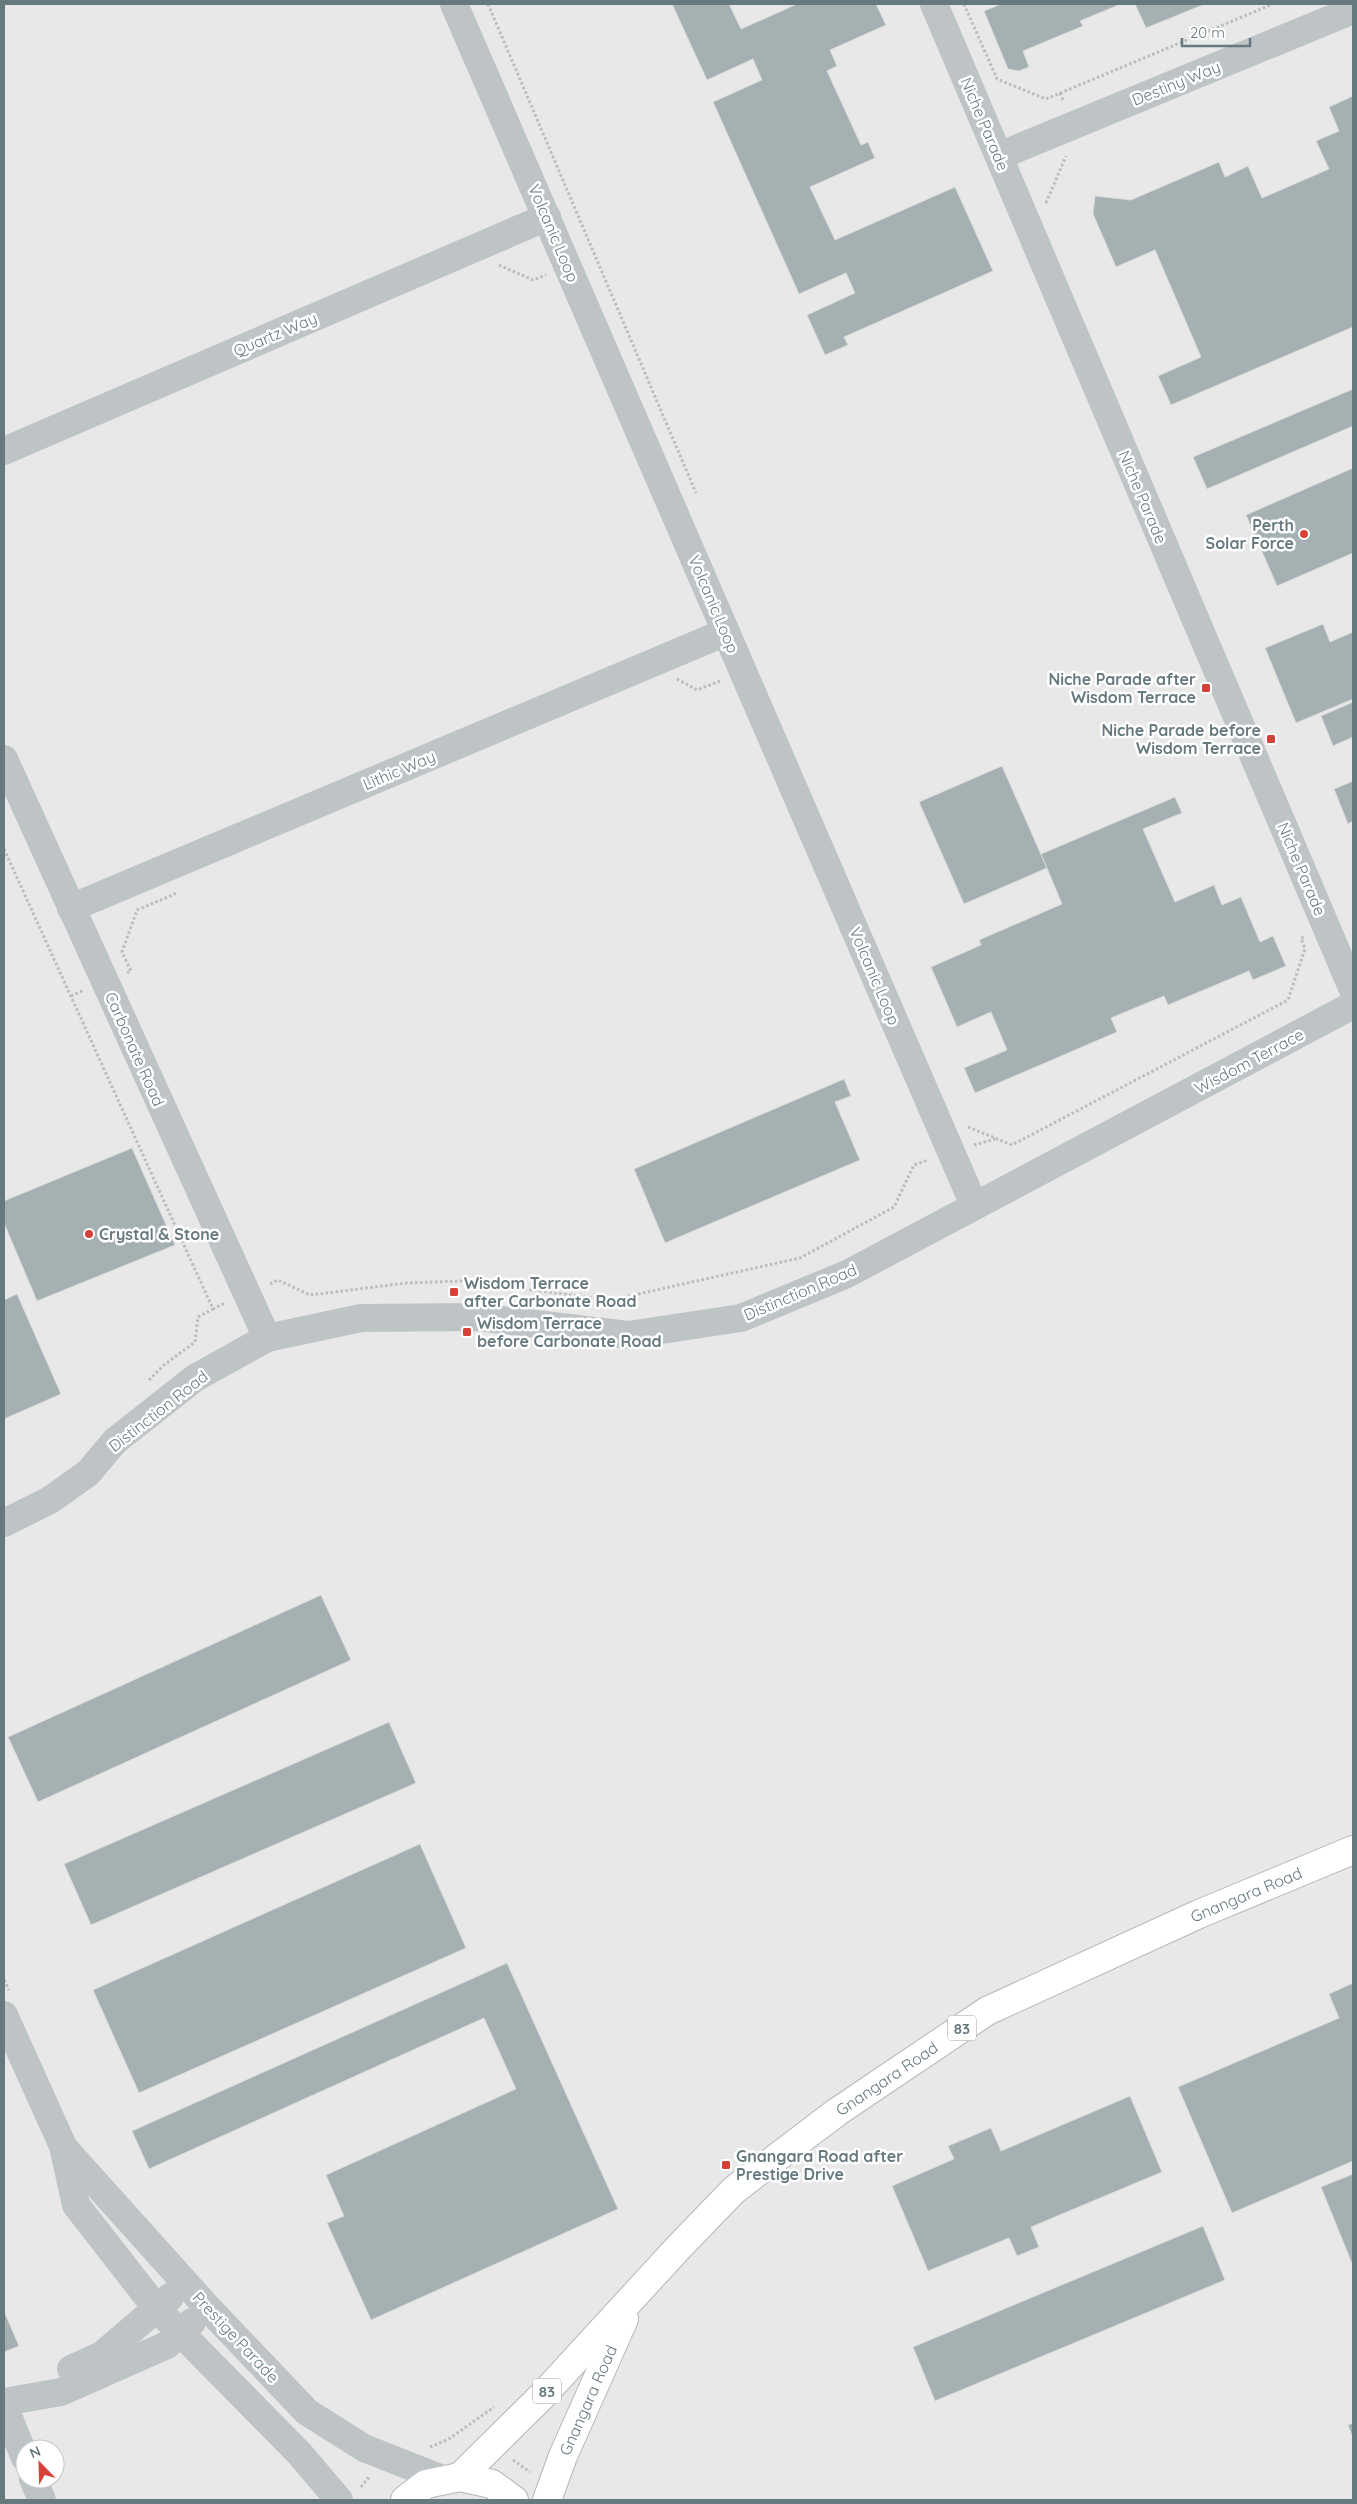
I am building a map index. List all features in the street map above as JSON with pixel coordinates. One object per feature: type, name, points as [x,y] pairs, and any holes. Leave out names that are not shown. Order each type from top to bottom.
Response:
[{"type":"main road","name":"Gnangara Road","points":[[453,2478],[493,2445],[543,2396],[678,2248],[734,2190],[837,2112],[987,2011],[1199,1914],[1353,1850]]},
{"type":"main road","name":"Gnangara Road","points":[[549,2494],[563,2456],[631,2301]]},
{"type":"main road","name":"Gnangara Road","points":[[405,2500],[426,2484],[453,2478],[492,2484],[514,2500]]},
{"type":"street","name":"Volcanic Loop","points":[[454,4],[974,1205]]},
{"type":"street","name":"Niche Parade","points":[[934,4],[1353,990]]},
{"type":"street","name":"Destiny Way","points":[[999,156],[1353,10]]},
{"type":"street","name":"Quartz Way","points":[[4,451],[547,217]]},
{"type":"street","name":"Lithic Way","points":[[71,908],[726,632]]},
{"type":"street","name":"Carbonate Road","points":[[4,759],[267,1338]]},
{"type":"street","name":"Wisdom Terrace","points":[[1145,1116],[1353,1005]]},
{"type":"street","name":"Distinction Road","points":[[4,1524],[50,1500],[88,1473],[115,1441],[195,1378],[267,1338],[360,1318],[477,1317],[628,1336],[741,1318],[847,1274],[1145,1116]]},
{"type":"street","name":"Prestige Parade","points":[[4,2015],[63,2146],[76,2206],[157,2309],[310,2467],[339,2500]]},
{"type":"street","name":"Prestige Parade","points":[[63,2146],[207,2307],[307,2412],[364,2448],[453,2478]]},
{"type":"street","points":[[4,2401],[102,2354],[157,2309],[185,2282]]},
{"type":"street","points":[[4,2401],[61,2392],[167,2345],[207,2307]]},
{"type":"street","points":[[271,2373],[267,2385],[268,2400],[286,2422],[310,2467]]},
{"type":"street","points":[[4,2406],[17,2439]]},
{"type":"path","points":[[488,4],[698,499]]},
{"type":"path","points":[[964,4],[997,79],[1046,99],[1273,4]]},
{"type":"path","points":[[1045,205],[1066,155],[1082,150],[1060,93]]},
{"type":"path","points":[[490,269],[499,265],[533,280],[594,254]]},
{"type":"path","points":[[676,678],[697,690],[743,672]]},
{"type":"path","points":[[4,849],[213,1308],[278,1280],[310,1295],[406,1283],[461,1281],[611,1300],[800,1258],[894,1207],[914,1165],[995,1138]]},
{"type":"path","points":[[71,996],[131,971],[122,952],[137,910],[183,890]]},
{"type":"path","points":[[964,1126],[1012,1145],[1288,1000],[1305,949],[1301,938],[1326,926]]},
{"type":"path","points":[[425,2448],[449,2439],[468,2427],[490,2408],[499,2405]]},
{"type":"path","points":[[468,2427],[493,2445],[549,2494]]},
{"type":"shaded area","points":[[4,4],[1353,4],[1353,2500],[4,2500]]},
{"type":"building","points":[[672,4],[729,4],[741,29],[797,4],[876,4],[886,25],[830,50],[837,66],[827,71],[861,145],[868,142],[875,158],[810,187],[835,240],[955,187],[993,271],[844,337],[848,345],[825,355],[807,315],[855,293],[846,273],[799,294],[713,102],[762,80],[753,59],[707,80]]},
{"type":"building","points":[[1001,4],[1121,4],[1080,21],[1083,26],[1023,51],[1029,67],[1019,71],[1008,69],[984,11]]},
{"type":"building","points":[[1135,4],[1205,4],[1146,28]]},
{"type":"building","points":[[1353,96],[1353,327],[1171,405],[1158,376],[1201,357],[1155,250],[1116,267],[1093,214],[1095,196],[1131,200],[1219,162],[1225,177],[1248,166],[1262,198],[1329,169],[1316,141],[1339,131],[1329,107]]},
{"type":"building","points":[[1353,389],[1353,426],[1207,489],[1193,457]]},
{"type":"building","name":"Perth Solar Force","points":[[1353,468],[1353,553],[1277,586],[1246,515]]},
{"type":"building","points":[[1323,624],[1330,642],[1353,632],[1353,699],[1296,723],[1265,648]]},
{"type":"building","points":[[1353,702],[1353,737],[1333,746],[1321,716]]},
{"type":"building","points":[[1002,766],[1047,868],[964,904],[919,802]]},
{"type":"building","points":[[1353,781],[1353,821],[1348,824],[1334,789]]},
{"type":"building","points":[[1175,797],[1182,813],[1143,829],[1175,902],[1214,885],[1222,905],[1241,897],[1260,942],[1273,936],[1286,966],[1253,980],[1249,971],[1168,1005],[1164,996],[1111,1018],[1117,1032],[975,1093],[964,1068],[1007,1050],[991,1012],[957,1027],[931,967],[981,945],[979,940],[1062,904],[1041,854]]},
{"type":"building","points":[[844,1079],[851,1096],[835,1102],[860,1160],[665,1243],[634,1169]]},
{"type":"building","name":"Crystal & Stone","points":[[132,1148],[175,1245],[37,1301],[4,1223],[4,1201]]},
{"type":"building","points":[[17,1294],[61,1394],[4,1419],[4,1300]]},
{"type":"building","points":[[321,1595],[351,1660],[38,1802],[8,1737]]},
{"type":"building","points":[[389,1722],[416,1783],[91,1925],[64,1864]]},
{"type":"building","points":[[420,1844],[466,1948],[139,2093],[93,1990]]},
{"type":"building","points":[[507,1963],[618,2209],[371,2320],[327,2223],[344,2216],[326,2175],[516,2089],[484,2018],[149,2169],[132,2131]]},
{"type":"building","points":[[1353,1983],[1353,2161],[1232,2213],[1178,2087],[1339,2018],[1329,1994]]},
{"type":"building","points":[[1130,2096],[1162,2172],[1031,2227],[1039,2247],[1017,2256],[1009,2238],[928,2271],[892,2186],[954,2159],[948,2146],[991,2128],[1001,2151]]},
{"type":"building","points":[[1353,2174],[1353,2266],[1321,2187]]},
{"type":"building","points":[[1203,2226],[1225,2280],[935,2401],[913,2347]]},
{"type":"building","points":[[4,2311],[19,2346],[4,2352]]},
{"type":"building","points":[[1353,2423],[1353,2438],[1348,2425]]},
{"type":"place","name":"Perth Solar Force","points":[[1304,534]]},
{"type":"place","name":"Niche Parade after Wisdom Terrace","points":[[1206,688]]},
{"type":"place","name":"Niche Parade before Wisdom Terrace","points":[[1271,739]]},
{"type":"place","name":"Crystal & Stone","points":[[89,1234]]},
{"type":"place","name":"Wisdom Terrace after Carbonate Road","points":[[454,1292]]},
{"type":"place","name":"Wisdom Terrace before Carbonate Road","points":[[467,1332]]},
{"type":"place","name":"Gnangara Road after Prestige Drive","points":[[726,2165]]}]
